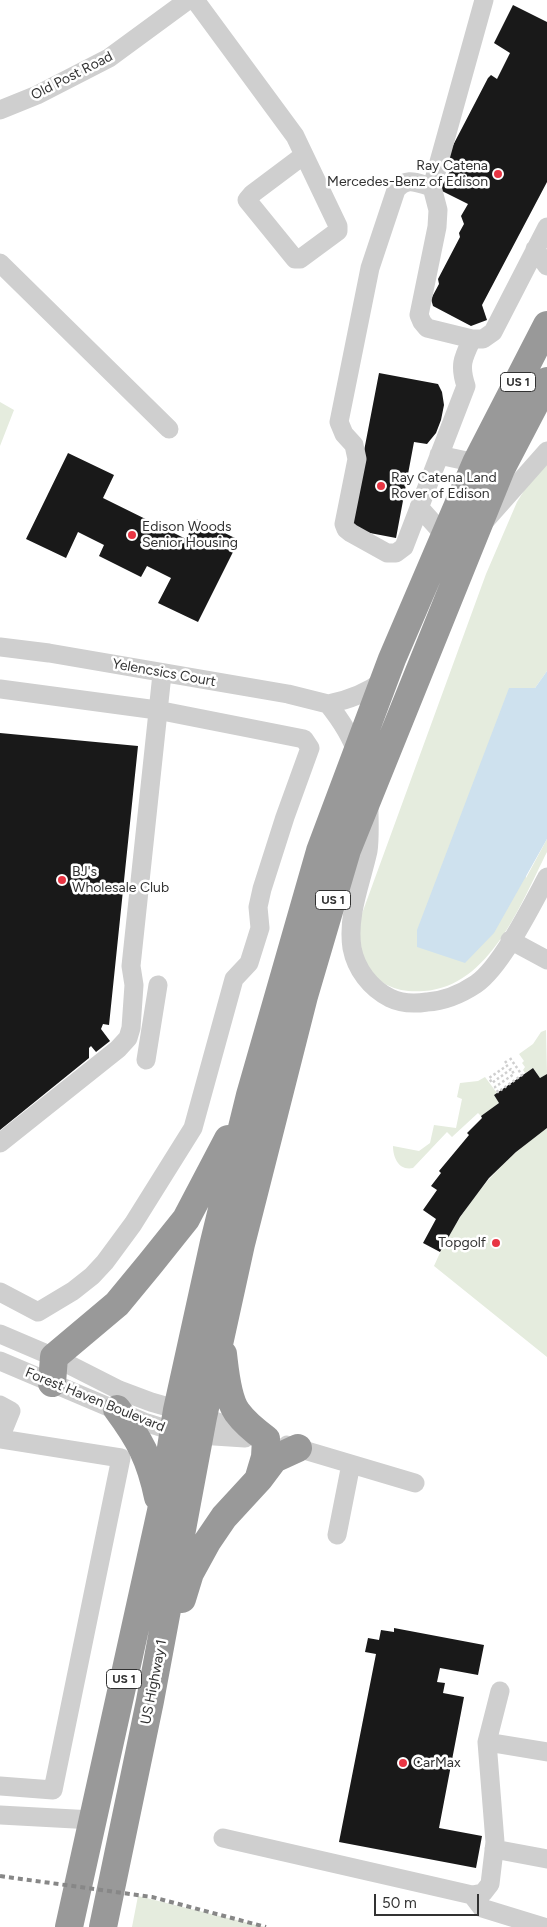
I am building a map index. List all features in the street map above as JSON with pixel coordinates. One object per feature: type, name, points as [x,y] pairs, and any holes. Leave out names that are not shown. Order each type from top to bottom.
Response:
[{"type":"highway","name":"US 1","points":[[188,1423],[216,1233],[250,1095],[320,851],[384,680],[476,463],[547,325]]},
{"type":"highway","name":"US 1","points":[[69,1927],[161,1510],[188,1423],[221,1337],[241,1244],[304,996],[347,850],[501,469],[540,406],[547,381]]},
{"type":"highway","points":[[53,1370],[118,1302],[186,1219],[250,1095]]},
{"type":"highway","points":[[221,1337],[228,1388],[235,1410],[249,1426],[266,1439],[265,1457],[259,1479]]},
{"type":"highway","points":[[117,1409],[136,1435],[152,1471],[161,1510]]},
{"type":"highway","name":"US Highway 1","points":[[103,1927],[150,1701],[188,1423]]},
{"type":"highway","points":[[150,1701],[190,1573],[208,1542],[224,1518],[274,1459],[298,1448]]},
{"type":"street","name":"Old Post Road","points":[[0,110],[37,95],[110,58],[188,0]]},
{"type":"street","points":[[196,0],[295,136],[338,226],[338,231],[300,259],[295,259],[247,200],[252,194],[304,155]]},
{"type":"street","points":[[484,0],[432,187],[438,210],[437,227],[418,315],[422,322],[427,328],[472,339],[484,339],[494,332],[547,227]]},
{"type":"street","points":[[432,187],[408,181],[401,183],[396,190],[370,268],[339,422],[344,434],[354,445],[357,459],[344,524],[346,529],[387,553],[396,553],[404,546],[466,386],[462,373],[462,359],[472,339]]},
{"type":"street","points":[[535,249],[547,266]]},
{"type":"street","points":[[0,263],[169,429]]},
{"type":"street","points":[[489,438],[513,413],[540,406]]},
{"type":"street","points":[[477,529],[547,451]]},
{"type":"street","points":[[439,455],[476,463]]},
{"type":"street","points":[[419,507],[445,536]]},
{"type":"street","name":"Yelencsics Court","points":[[0,647],[49,653],[162,674],[288,694],[328,704],[370,691],[384,680]]},
{"type":"street","points":[[0,1144],[118,1049],[128,1038],[131,1028],[134,985],[131,966],[162,674]]},
{"type":"street","points":[[0,689],[157,710],[304,739],[310,748],[284,817],[262,889],[258,907],[260,928],[250,963],[234,979],[229,993],[193,1128],[133,1224],[105,1262],[92,1276],[73,1291],[38,1312],[0,1292]]},
{"type":"street","points":[[328,704],[342,721],[353,742],[356,754]]},
{"type":"street","points":[[369,796],[368,849],[351,922],[352,946],[356,962],[364,976],[380,992],[391,998],[404,1003],[417,1004],[443,1000],[477,983],[494,967],[527,914],[547,877]]},
{"type":"street","points":[[510,940],[547,960]]},
{"type":"street","points":[[146,1060],[158,985]]},
{"type":"street","name":"Forest Haven Boulevard","points":[[0,1334],[53,1370],[117,1409],[144,1422],[188,1423],[266,1439],[415,1482]]},
{"type":"street","name":"Forest Haven Boulevard","points":[[0,1361],[53,1370],[119,1390],[151,1402],[188,1423]]},
{"type":"street","points":[[0,1405],[11,1411],[0,1439],[121,1458],[53,1790],[0,1786]]},
{"type":"street","points":[[337,1535],[352,1464]]},
{"type":"street","points":[[223,1838],[472,1895],[483,1893],[490,1884],[494,1849],[487,1742],[500,1691]]},
{"type":"street","points":[[487,1742],[547,1752]]},
{"type":"street","points":[[0,1814],[93,1820]]},
{"type":"street","points":[[494,1849],[547,1859]]},
{"type":"street","points":[[472,1895],[482,1908],[544,1927]]},
{"type":"path","points":[[505,1061],[508,1065],[489,1078],[492,1082],[511,1069],[514,1074],[495,1087],[498,1092],[522,1075],[510,1058]]},
{"type":"shaded area","points":[[0,402],[14,410],[0,446]]},
{"type":"shaded area","points":[[547,463],[547,671],[535,688],[526,878],[547,839],[547,852],[514,917],[485,959],[467,975],[447,986],[424,991],[396,989],[379,979],[367,965],[361,947],[360,919],[486,574],[517,502],[530,481]]},
{"type":"shaded area","points":[[546,1030],[547,1074],[540,1078],[533,1068],[525,1073],[523,1070],[525,1067],[522,1063],[524,1061],[519,1054],[533,1044],[541,1032]]},
{"type":"shaded area","points":[[485,1077],[497,1093],[494,1095],[499,1103],[481,1116],[478,1113],[452,1137],[447,1132],[413,1168],[401,1166],[394,1155],[393,1146],[419,1151],[430,1143],[434,1125],[456,1128],[462,1099],[457,1097],[460,1083],[478,1081]]},
{"type":"shaded area","name":"Topgolf","points":[[547,1128],[547,1357],[434,1266],[455,1226],[481,1189],[511,1156]]},
{"type":"shaded area","points":[[138,1896],[265,1927],[132,1927]]},
{"type":"water","points":[[547,671],[547,839],[494,933],[465,963],[417,947],[417,930],[509,688],[535,688]]},
{"type":"building","name":"Ray Catena Mercedes-Benz of Edison","points":[[513,5],[547,22],[547,182],[482,305],[487,320],[471,326],[433,306],[431,299],[439,284],[438,279],[460,237],[459,233],[464,224],[461,216],[468,204],[440,190],[453,165],[449,163],[449,153],[488,78],[491,75],[497,79],[510,53],[494,43]]},
{"type":"building","name":"Ray Catena Land Rover of Edison","points":[[379,373],[438,384],[442,392],[444,405],[436,433],[427,444],[414,442],[396,538],[349,529]]},
{"type":"building","name":"Edison Woods Senior Housing","points":[[68,453],[114,475],[103,498],[186,539],[196,519],[239,540],[198,622],[158,603],[171,578],[147,566],[141,577],[99,556],[104,545],[78,532],[66,558],[26,539]]},
{"type":"building","name":"BJ's Wholesale Club","points":[[0,733],[138,746],[109,1025],[103,1024],[101,1029],[110,1041],[96,1052],[91,1046],[89,1048],[89,1058],[0,1130]]},
{"type":"building","points":[[533,1068],[540,1078],[547,1074],[547,1128],[516,1152],[489,1178],[460,1217],[440,1252],[423,1243],[436,1219],[423,1210],[437,1190],[431,1186],[441,1173],[439,1171],[469,1135],[467,1133],[482,1118],[481,1116],[499,1103],[494,1095]]},
{"type":"building","name":"CarMax","points":[[394,1628],[484,1645],[478,1675],[440,1668],[437,1682],[445,1683],[443,1693],[464,1697],[439,1828],[482,1836],[476,1868],[339,1842],[376,1654],[365,1652],[368,1638],[379,1640],[381,1630],[394,1632]]},
{"type":"railway","points":[[0,1876],[152,1897],[266,1927]]},
{"type":"place","name":"Ray Catena Mercedes-Benz of Edison","points":[[498,174]]},
{"type":"place","name":"Ray Catena Land Rover of Edison","points":[[381,486]]},
{"type":"place","name":"Edison Woods Senior Housing","points":[[132,535]]},
{"type":"place","name":"BJ's Wholesale Club","points":[[62,880]]},
{"type":"place","name":"Topgolf","points":[[496,1243]]},
{"type":"place","name":"CarMax","points":[[403,1763]]}]
